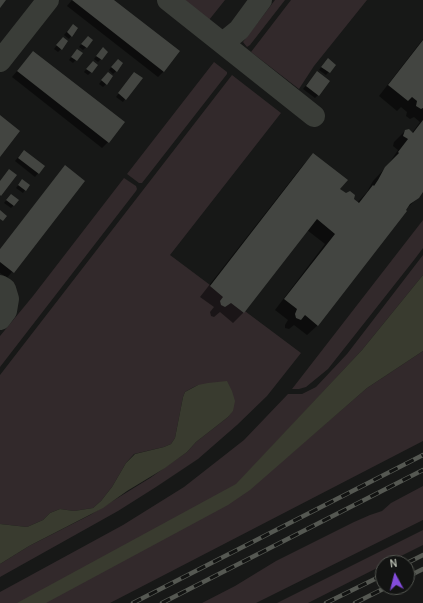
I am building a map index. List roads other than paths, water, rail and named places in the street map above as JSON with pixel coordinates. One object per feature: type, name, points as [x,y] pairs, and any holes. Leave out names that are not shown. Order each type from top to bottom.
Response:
[{"type":"street","points":[[0,61],[48,0]]},
{"type":"street","points":[[168,0],[314,116]]},
{"type":"street","points":[[223,43],[239,30],[261,0]]},
{"type":"street","points":[[0,286],[5,289],[8,299],[6,311],[0,319]]},
{"type":"railway","points":[[133,603],[423,455]]},
{"type":"railway","points":[[162,603],[423,470]]},
{"type":"railway","points":[[415,559],[423,555]]},
{"type":"railway","points":[[415,573],[423,569]]},
{"type":"railway","points":[[326,603],[375,579]]},
{"type":"railway","points":[[355,603],[375,593]]}]
